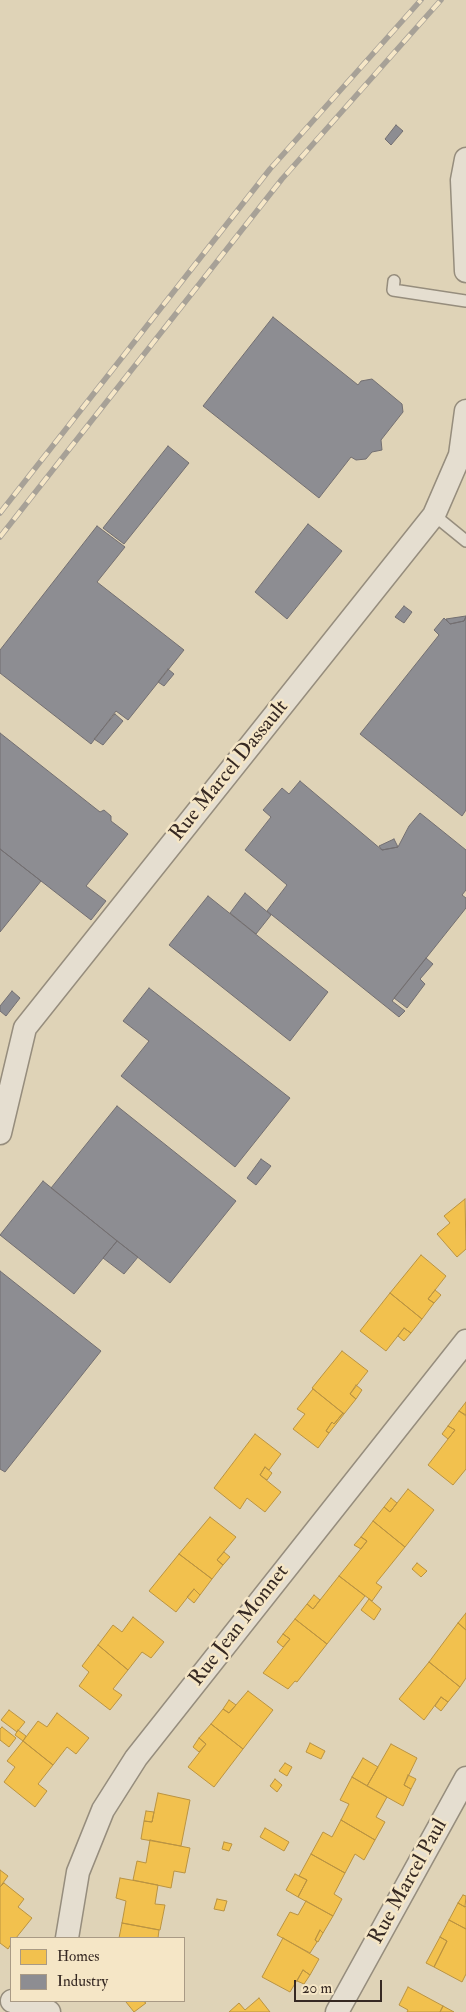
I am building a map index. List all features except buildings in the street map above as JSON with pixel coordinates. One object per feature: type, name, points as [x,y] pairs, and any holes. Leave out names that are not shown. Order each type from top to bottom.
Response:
[{"type":"street","points":[[466,159],[462,180],[466,271]]},
{"type":"street","name":"Rue Marcel Dassault","points":[[0,1133],[25,1028],[434,515],[460,455],[466,411]]},
{"type":"street","name":"Rue Jean Monnet","points":[[67,1937],[78,1872],[103,1810],[136,1758],[466,1340]]},
{"type":"street","name":"Rue Marcel Paul","points":[[337,2012],[466,1778]]},
{"type":"street","points":[[15,2002],[49,2012]]},
{"type":"lane","points":[[394,281],[393,290],[466,301]]},
{"type":"lane","points":[[434,515],[466,541]]},
{"type":"railway","points":[[0,513],[270,169],[421,0]]},
{"type":"railway","points":[[0,537],[282,179],[441,0]]}]
